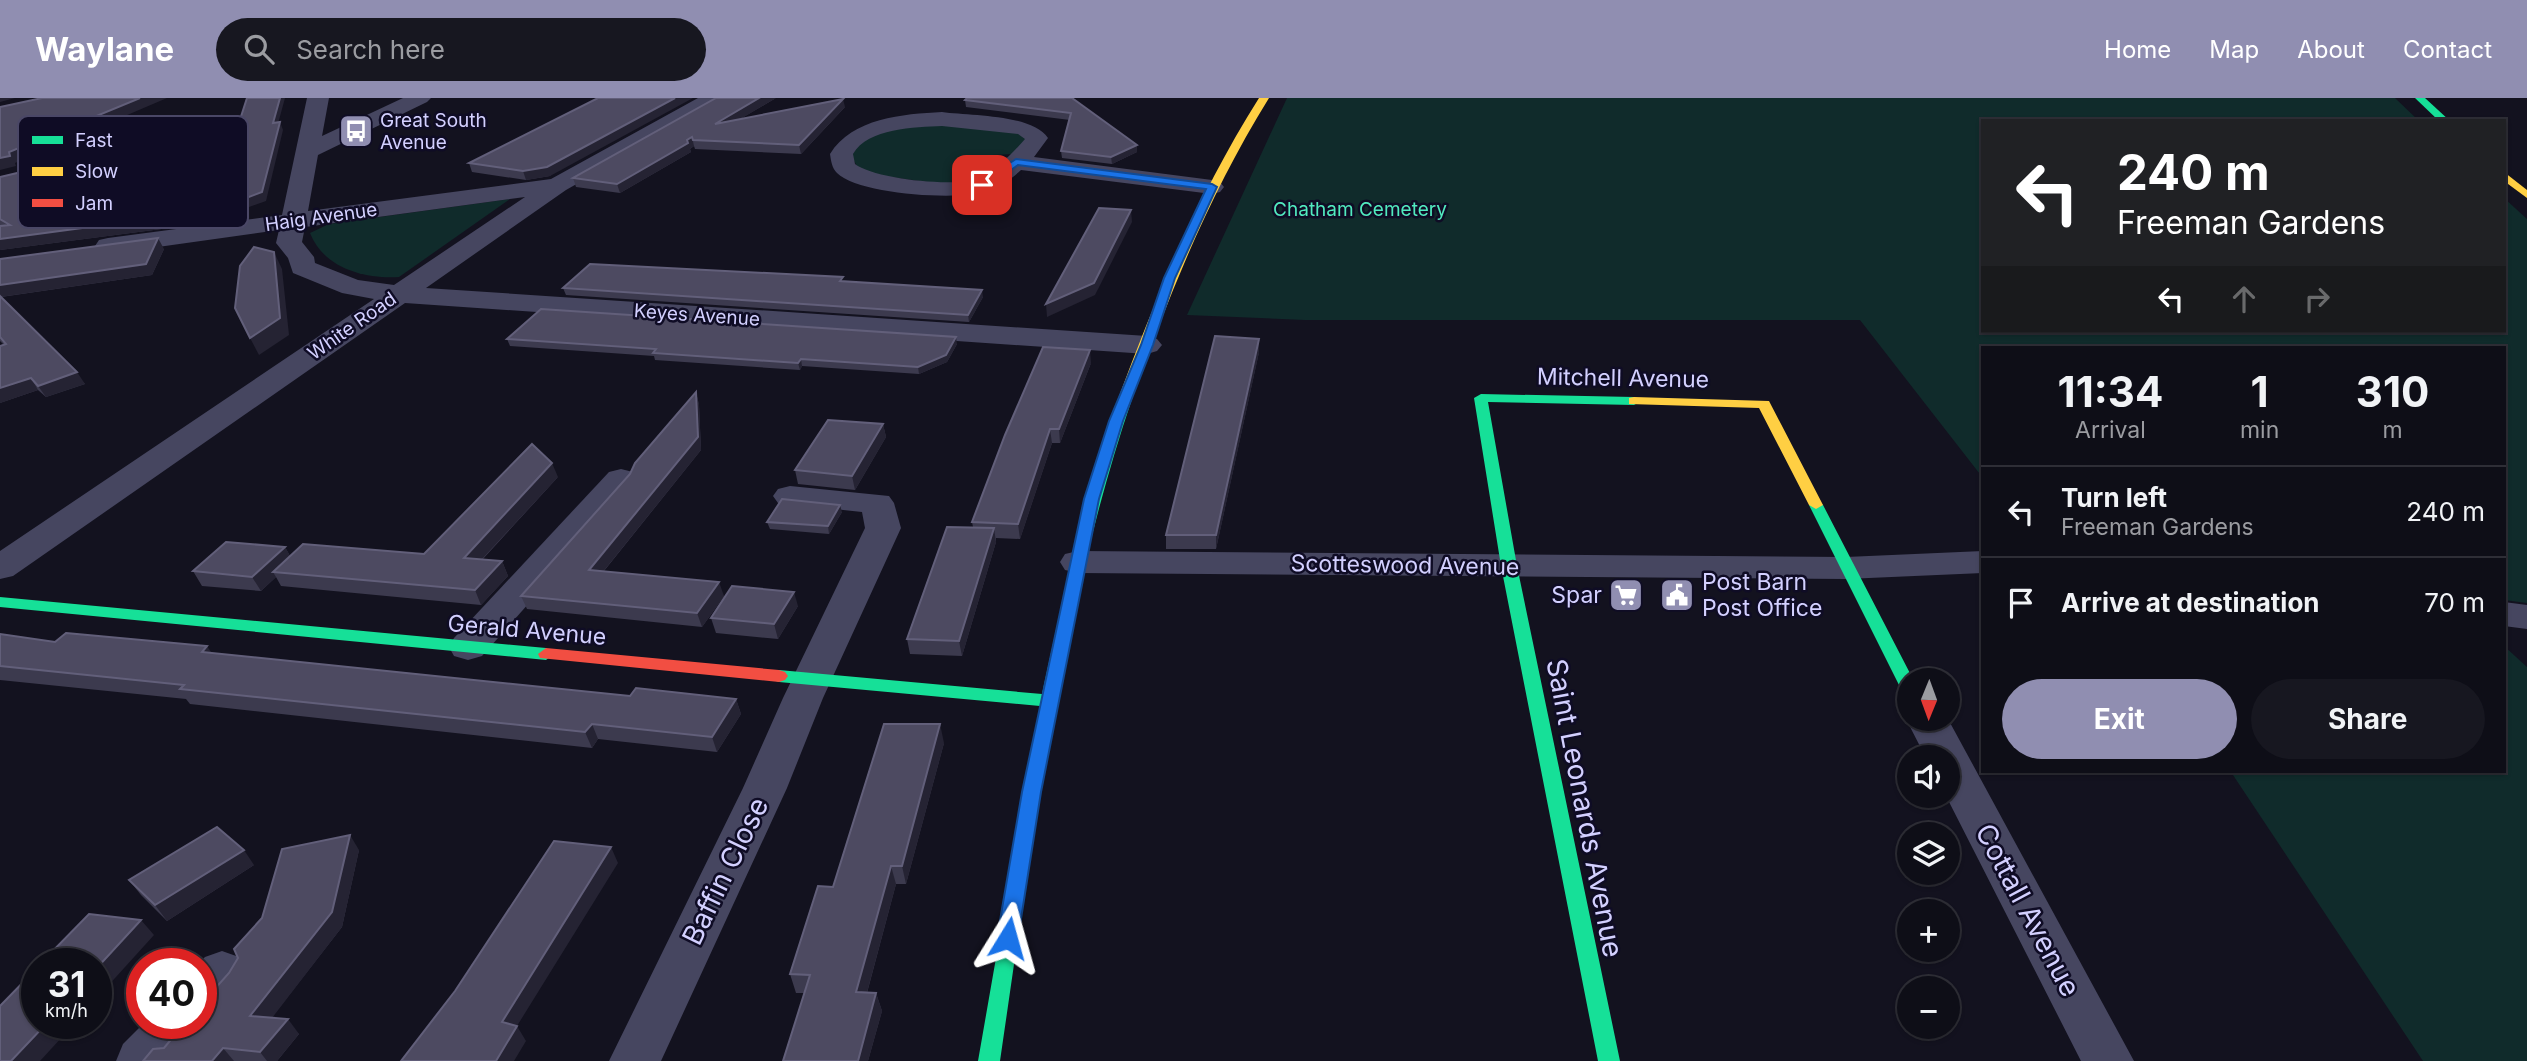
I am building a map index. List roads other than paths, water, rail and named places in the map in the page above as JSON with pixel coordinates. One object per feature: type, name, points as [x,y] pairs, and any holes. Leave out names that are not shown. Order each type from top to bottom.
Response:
[{"type":"street","points":[[292,221],[318,98]]},
{"type":"street","points":[[308,151],[420,98]]},
{"type":"street","name":"White Road","points":[[0,568],[558,185],[714,98]]},
{"type":"street","points":[[989,1061],[1021,843],[1078,562],[1103,460],[1147,345],[1169,278],[1212,187],[1240,134],[1264,98]]},
{"type":"street","points":[[2420,98],[2443,119]]},
{"type":"street","points":[[1016,162],[1037,138],[1030,131],[942,119],[906,121],[872,130],[849,143],[842,153],[845,169],[855,174],[937,189],[959,190],[982,185],[1016,162],[1212,187]]},
{"type":"street","name":"Haig Avenue","points":[[248,227],[558,185]]},
{"type":"street","name":"Keyes Avenue","points":[[292,221],[289,243],[301,257],[302,267],[352,287],[398,294],[1147,345]]},
{"type":"street","name":"Haig Avenue","points":[[80,250],[241,228]]},
{"type":"street","name":"Mitchell Avenue","points":[[1480,398],[1764,404],[1846,568]]},
{"type":"street","name":"Saint Leonards Avenue","points":[[1480,398],[1509,566],[1609,1061]]},
{"type":"street","points":[[468,647],[621,479]]},
{"type":"street","name":"Baffin Close","points":[[635,1061],[765,788],[883,528],[877,503],[790,496]]},
{"type":"street","name":"Scotteswood Avenue","points":[[1078,562],[1846,568],[1981,562]]},
{"type":"street","points":[[1846,568],[1899,668]]},
{"type":"street","name":"Gerald Avenue","points":[[0,603],[1049,701]]},
{"type":"street","points":[[2506,614],[2527,617]]},
{"type":"street","name":"Cottall Avenue","points":[[1960,783],[2108,1061]]},
{"type":"street","points":[[142,1061],[162,1039]]},
{"type":"place","name":"Great South Avenue","points":[[356,131]]},
{"type":"place","name":"Spar","points":[[1626,595]]},
{"type":"place","name":"Post Barn Post Office","points":[[1677,595]]},
{"type":"park label","name":"Chatham Cemetery","points":[[1360,209]]}]
